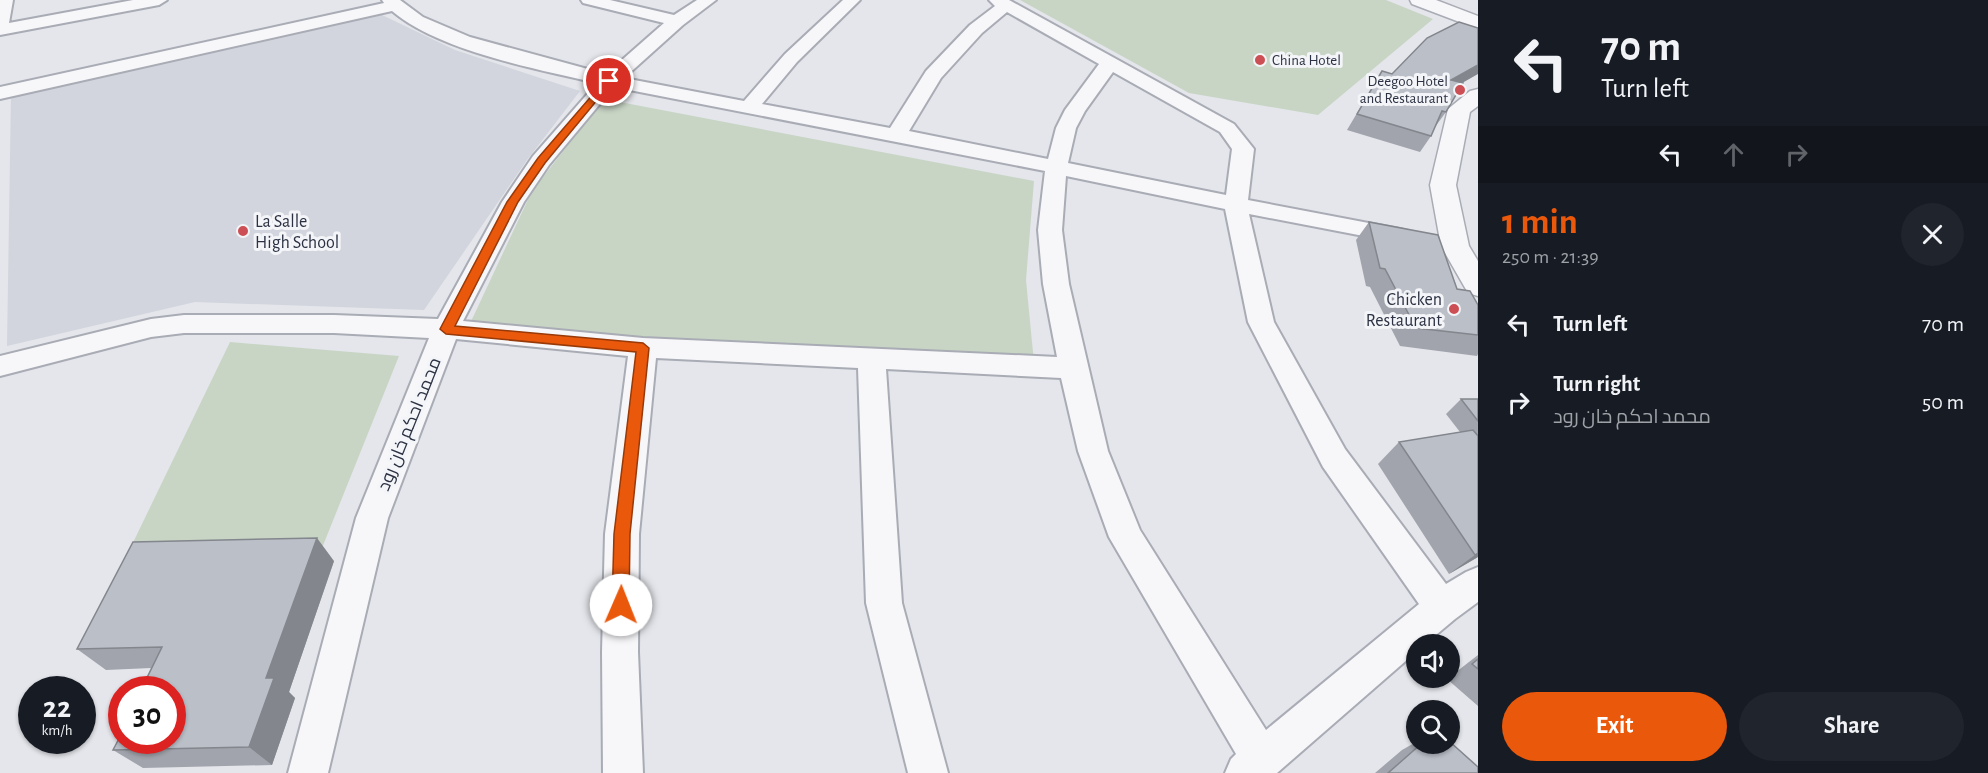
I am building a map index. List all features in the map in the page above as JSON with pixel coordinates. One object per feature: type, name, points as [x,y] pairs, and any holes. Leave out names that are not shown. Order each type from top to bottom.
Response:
[{"type":"street","points":[[5,0],[0,28],[159,0]]},
{"type":"street","points":[[589,0],[677,21]]},
{"type":"street","name":"محمد احكم خان رود","points":[[309,773],[372,518],[446,329],[513,202],[541,161],[609,81],[677,21],[708,0]]},
{"type":"street","points":[[749,107],[791,58],[852,0]]},
{"type":"street","points":[[1419,0],[1478,23]]},
{"type":"street","points":[[1452,0],[1478,10]]},
{"type":"street","points":[[0,93],[393,2],[411,16],[466,42],[609,81],[896,135],[1236,206],[1436,242],[1478,286]]},
{"type":"street","points":[[896,135],[933,75],[1002,3],[1227,128],[1243,149],[1236,206],[1261,322],[1334,458],[1442,607]]},
{"type":"street","points":[[1110,63],[1075,110],[1066,128],[1056,168],[1050,230],[1056,284],[1073,368],[1093,451],[1126,537],[1254,767],[1442,607],[1478,584]]},
{"type":"street","points":[[1436,242],[1443,185],[1459,109],[1478,96]]},
{"type":"street","points":[[0,366],[152,328],[184,324],[334,324],[446,329],[643,348],[1073,368]]},
{"type":"street","points":[[623,773],[620,652],[622,534],[643,348]]},
{"type":"street","points":[[872,360],[884,603],[928,773]]},
{"type":"shaded area","name":"La Salle High School","points":[[380,14],[455,50],[580,91],[527,160],[424,310],[195,302],[7,346],[11,95]]},
{"type":"green space","points":[[1020,0],[1386,0],[1433,19],[1318,115],[1189,93]]},
{"type":"green space","points":[[604,99],[1034,181],[1026,280],[1035,373],[467,330],[532,191]]},
{"type":"green space","points":[[230,342],[399,356],[318,558],[127,555]]},
{"type":"building","points":[[1459,22],[1478,28],[1478,65],[1451,80],[1463,83],[1446,112],[1442,111],[1431,136],[1357,114],[1382,71],[1392,74],[1427,38]]},
{"type":"building","points":[[1369,222],[1438,235],[1457,289],[1470,291],[1478,305],[1478,335],[1416,328],[1385,269],[1380,268]]},
{"type":"building","points":[[1461,399],[1478,399],[1478,421]]},
{"type":"building","points":[[1473,430],[1478,436],[1478,553],[1475,555],[1399,442]]},
{"type":"building","points":[[317,538],[266,678],[274,678],[249,747],[186,748],[186,676],[148,676],[162,647],[77,649],[133,542]]},
{"type":"building","points":[[1478,659],[1478,669],[1472,664]]},
{"type":"building","points":[[1460,751],[1478,767],[1478,773],[1388,773],[1410,754],[1460,754]]},
{"type":"place","name":"China Hotel","points":[[1260,60]]},
{"type":"place","name":"Deegoo Hotel and Restaurant","points":[[1460,90]]},
{"type":"place","name":"La Salle High School","points":[[243,231]]},
{"type":"place","name":"Chicken Restaurant","points":[[1454,309]]},
{"type":"route","points":[[609,81],[541,161],[513,202],[446,329],[643,348],[622,534],[621,605]]}]
